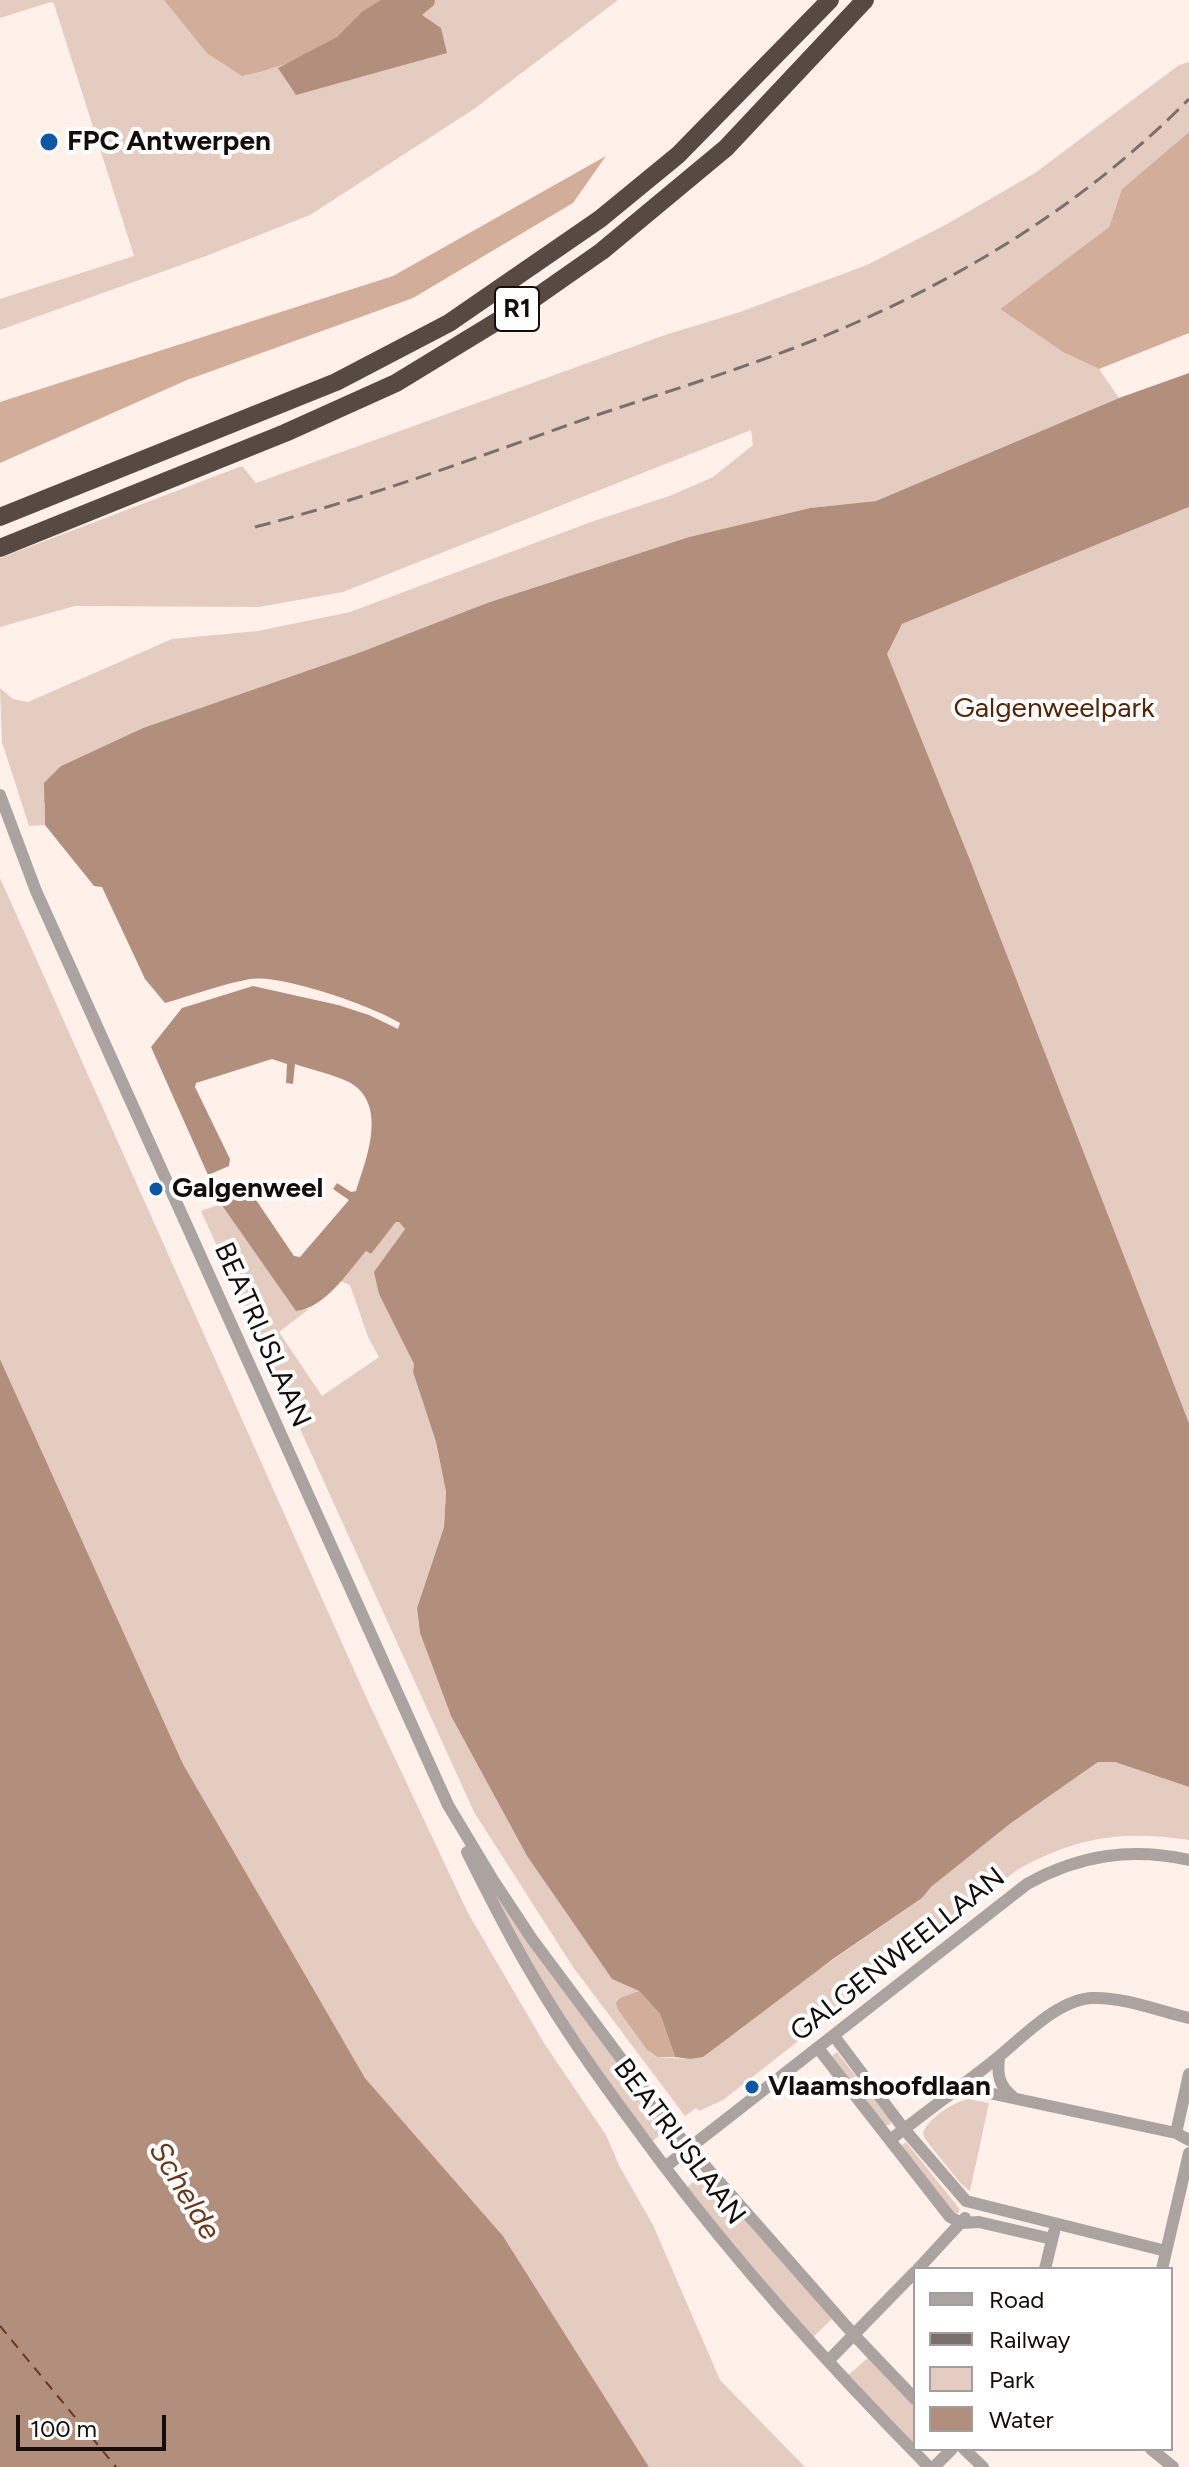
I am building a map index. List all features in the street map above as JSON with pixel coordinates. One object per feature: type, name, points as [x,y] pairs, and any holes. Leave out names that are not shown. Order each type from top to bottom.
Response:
[{"type":"highway","name":"R1","points":[[0,517],[336,382],[449,323],[549,256],[639,188],[705,129],[785,48],[818,0]]},
{"type":"highway","points":[[785,48],[830,0]]},
{"type":"highway","name":"R1","points":[[0,548],[271,439],[396,383],[532,300],[602,251],[702,169],[775,99],[860,6],[877,0]]},
{"type":"street","name":"BEATRIJSLAAN","points":[[0,795],[36,891],[459,1835],[534,1978],[601,2082],[748,2271],[828,2361],[913,2448]]},
{"type":"street","name":"BEATRIJSLAAN","points":[[448,1805],[532,1939],[689,2147],[854,2335],[913,2397]]},
{"type":"street","name":"GALGENWEELLAAN","points":[[665,2167],[1027,1884],[1078,1861],[1123,1853],[1189,1860]]},
{"type":"street","points":[[890,2140],[999,2058],[1031,2029],[1074,2002],[1093,1998],[1113,2000],[1189,2018]]},
{"type":"street","points":[[834,2036],[959,2196],[974,2205],[1166,2251]]},
{"type":"street","points":[[818,2048],[950,2217],[962,2223],[979,2222],[1052,2239]]},
{"type":"street","points":[[999,2058],[1001,2087],[1014,2099]]},
{"type":"street","points":[[1176,2133],[1189,2074]]},
{"type":"street","points":[[961,2087],[1176,2133],[1189,2140]]},
{"type":"street","points":[[1162,2267],[1189,2153]]},
{"type":"street","points":[[919,2267],[962,2223],[974,2205]]},
{"type":"street","points":[[1045,2267],[1055,2225]]},
{"type":"street","points":[[828,2361],[913,2273]]},
{"type":"street","name":"BEATRIJSLAAN","points":[[916,2451],[932,2467]]},
{"type":"street","points":[[932,2467],[950,2451]]},
{"type":"street","points":[[966,2451],[983,2467]]},
{"type":"street","points":[[1153,2451],[1173,2467]]},
{"type":"green space","points":[[0,0],[618,0],[474,109],[310,215],[0,330],[0,299],[134,256],[54,4],[51,2],[0,18]]},
{"type":"green space","points":[[1189,62],[1189,132],[1122,189],[1109,227],[1000,309],[1063,352],[1099,369],[1119,398],[876,501],[810,508],[689,537],[487,603],[361,652],[143,728],[61,766],[44,804],[45,825],[29,826],[2,742],[0,688],[13,699],[28,702],[172,639],[258,631],[350,612],[672,495],[713,477],[753,445],[751,430],[343,592],[259,607],[75,606],[0,627],[0,558],[242,466],[256,483],[867,265],[947,224],[1035,173],[1179,65]]},
{"type":"green space","name":"Galgenweelpark","points":[[1189,507],[1189,1423],[970,860],[886,654],[902,624]]},
{"type":"green space","points":[[0,878],[367,1699],[468,1913],[544,2043],[606,2135],[620,2167],[653,2225],[720,2380],[805,2467],[649,2467],[503,2236],[365,2078],[183,1764],[0,1359]]},
{"type":"green space","points":[[221,1204],[296,1310],[309,1309],[279,1332],[322,1396],[379,1357],[368,1337],[350,1285],[340,1281],[366,1251],[371,1254],[396,1222],[399,1221],[405,1229],[374,1273],[414,1364],[413,1372],[436,1442],[446,1492],[444,1527],[417,1608],[420,1633],[451,1716],[527,1856],[612,1979],[639,1991],[618,2010],[647,2050],[656,2057],[690,2059],[922,1898],[931,1887],[1011,1823],[1098,1762],[1115,1762],[1189,1787],[1189,1840],[1143,1836],[1100,1839],[1059,1850],[1017,1870],[723,2100],[699,2111],[696,2108],[685,2116],[573,1967],[474,1812],[201,1211]]},
{"type":"green space","points":[[491,1882],[669,2128],[650,2143],[543,1985],[489,1890]]},
{"type":"green space","points":[[837,2052],[891,2121],[890,2125],[885,2125],[832,2056]]},
{"type":"green space","points":[[968,2099],[989,2103],[970,2191],[961,2184],[923,2133],[941,2112]]},
{"type":"green space","points":[[906,2142],[959,2208],[959,2213],[953,2213],[903,2148]]},
{"type":"green space","points":[[704,2173],[834,2317],[812,2338],[686,2188]]},
{"type":"green space","points":[[869,2357],[913,2402],[913,2446],[846,2377]]},
{"type":"shaded area","points":[[164,0],[381,0],[315,51],[279,66],[242,76],[207,53]]},
{"type":"shaded area","points":[[1189,132],[1189,333],[1099,369],[1063,352],[1000,309],[1109,227],[1122,189]]},
{"type":"shaded area","points":[[606,156],[573,203],[413,298],[187,380],[0,463],[0,402],[393,276]]},
{"type":"shaded area","points":[[639,1991],[660,2014],[675,2057],[657,2057],[647,2050],[618,2010],[616,2003],[620,1998]]},
{"type":"water","points":[[381,0],[435,0],[434,5],[422,15],[441,28],[447,53],[296,95],[278,68],[337,37],[363,11]]},
{"type":"water","name":"Galgenweel","points":[[1189,373],[1189,507],[902,624],[887,654],[1189,1423],[1189,1787],[1115,1762],[1098,1762],[1011,1823],[931,1887],[922,1898],[833,1959],[703,2057],[675,2057],[660,2014],[639,1991],[612,1979],[527,1856],[451,1716],[420,1633],[417,1608],[444,1527],[446,1492],[436,1442],[413,1372],[414,1364],[379,1294],[374,1272],[405,1229],[396,1222],[371,1254],[366,1251],[326,1296],[296,1311],[221,1204],[243,1188],[250,1191],[294,1256],[300,1257],[349,1200],[333,1189],[337,1183],[351,1192],[356,1191],[369,1149],[371,1118],[368,1104],[361,1092],[349,1082],[295,1064],[293,1084],[286,1083],[287,1064],[272,1059],[196,1083],[195,1087],[230,1159],[229,1166],[208,1175],[151,1047],[182,1008],[253,986],[338,1005],[398,1029],[400,1023],[326,993],[264,979],[239,981],[165,1003],[145,979],[102,887],[94,886],[45,825],[44,783],[61,766],[143,728],[361,652],[487,603],[689,537],[810,508],[876,501],[1119,398]]},
{"type":"water","name":"Schelde","points":[[0,1359],[183,1764],[365,2078],[503,2236],[649,2467],[0,2467]]},
{"type":"ferry route","points":[[0,2326],[116,2467]]},
{"type":"railway","points":[[255,527],[423,476],[756,362],[901,302],[1033,227],[1114,167],[1189,99]]},
{"type":"place","name":"FPC Antwerpen","points":[[49,142]]},
{"type":"place","name":"Galgenweel","points":[[156,1189]]},
{"type":"place","name":"Vlaamshoofdlaan","points":[[752,2087]]}]
